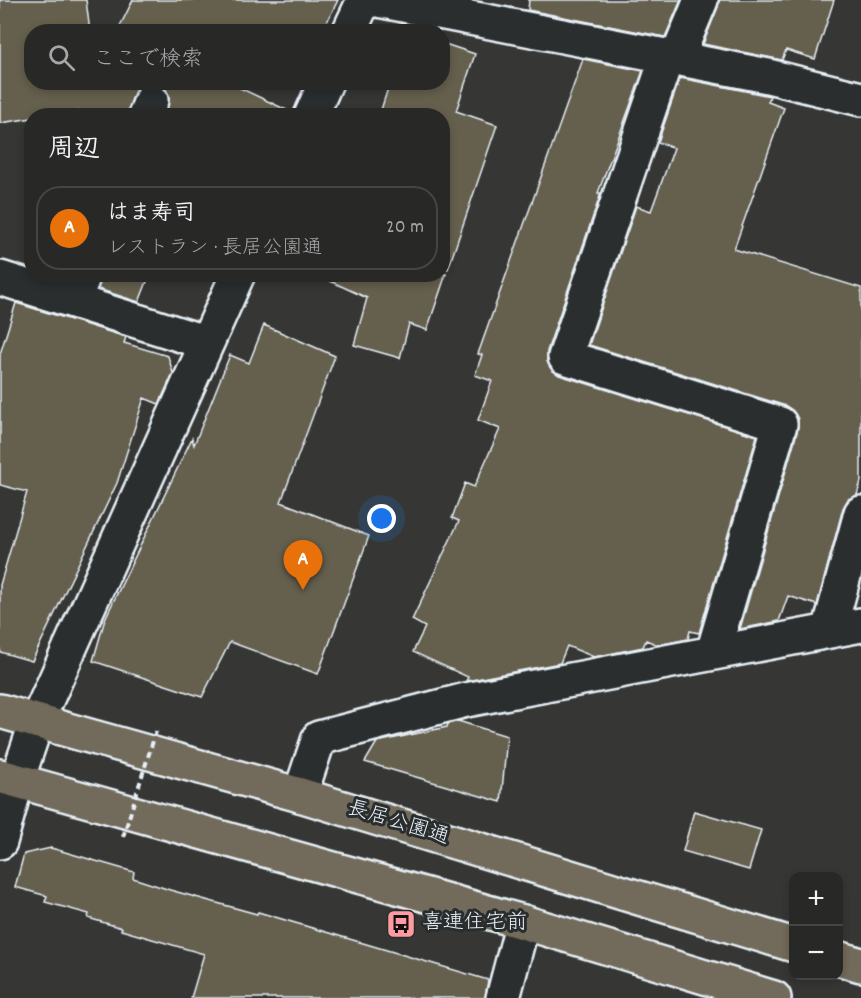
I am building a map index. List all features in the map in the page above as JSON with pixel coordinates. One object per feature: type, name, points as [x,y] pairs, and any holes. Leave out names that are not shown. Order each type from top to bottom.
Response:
[{"type":"main road","name":"長居公園通","points":[[0,711],[300,795],[789,943]]},
{"type":"main road","points":[[9,778],[523,922],[774,998]]},
{"type":"main road","points":[[843,960],[861,965]]},
{"type":"street","points":[[353,24],[364,0]]},
{"type":"street","points":[[378,0],[768,76],[861,99]]},
{"type":"street","points":[[701,0],[672,58],[565,357],[780,424],[713,653]]},
{"type":"street","points":[[315,108],[322,90]]},
{"type":"street","points":[[0,278],[24,281]]},
{"type":"street","points":[[32,282],[79,288],[207,343]]},
{"type":"street","points":[[0,842],[9,778],[37,721],[234,282]]},
{"type":"street","points":[[829,631],[861,513]]},
{"type":"street","points":[[300,795],[319,738],[466,700],[861,625]]},
{"type":"street","points":[[503,998],[523,922]]},
{"type":"path","points":[[123,837],[157,728]]},
{"type":"building","points":[[0,0],[86,0],[89,24],[24,24],[24,90],[136,90],[129,108],[24,108],[24,119],[0,123]]},
{"type":"building","points":[[133,0],[338,0],[326,24],[121,24]]},
{"type":"building","points":[[529,0],[681,0],[665,37],[528,10]]},
{"type":"building","points":[[719,0],[834,0],[815,59],[786,50],[782,60],[703,44]]},
{"type":"building","points":[[450,46],[475,54],[456,111],[497,125],[450,263],[450,108],[382,108],[387,90],[450,90]]},
{"type":"building","points":[[583,59],[643,71],[598,193],[601,193],[547,351],[547,361],[552,370],[559,375],[757,436],[699,633],[690,631],[688,639],[658,645],[646,640],[643,647],[594,657],[567,646],[560,663],[466,681],[468,677],[413,652],[425,627],[412,620],[459,521],[452,518],[465,483],[474,487],[500,429],[478,420],[492,381],[475,375],[482,355],[478,354]]},
{"type":"building","points":[[680,78],[770,96],[768,102],[784,108],[734,249],[861,288],[861,481],[857,495],[848,499],[843,508],[817,605],[788,596],[779,621],[740,629],[798,429],[798,419],[786,406],[589,345],[636,206],[651,211],[674,148],[658,142]]},
{"type":"building","points":[[166,90],[244,90],[282,108],[167,108],[169,96]]},
{"type":"building","points":[[100,282],[147,282],[139,302],[98,289]]},
{"type":"building","points":[[332,282],[443,282],[427,330],[409,324],[400,358],[354,345],[367,298]]},
{"type":"building","points":[[16,303],[126,337],[124,343],[168,356],[173,373],[159,404],[144,398],[117,483],[32,661],[0,652],[0,585],[27,492],[0,485],[0,354]]},
{"type":"building","points":[[264,325],[335,356],[281,502],[369,536],[318,674],[230,642],[202,697],[93,661],[105,619],[192,438],[194,445],[230,355],[249,363]]},
{"type":"building","points":[[458,721],[507,736],[501,802],[365,762],[377,742],[447,727],[448,724]]},
{"type":"building","points":[[694,811],[761,830],[749,870],[683,851]]},
{"type":"building","points":[[51,848],[134,872],[133,878],[170,890],[257,914],[258,912],[488,980],[485,998],[191,998],[204,954],[121,930],[122,928],[88,918],[89,914],[45,902],[47,896],[15,887],[24,854]]},
{"type":"place","name":"はま寿司","points":[[303,590]]},
{"type":"place","name":"喜連住宅前","points":[[401,924]]}]
